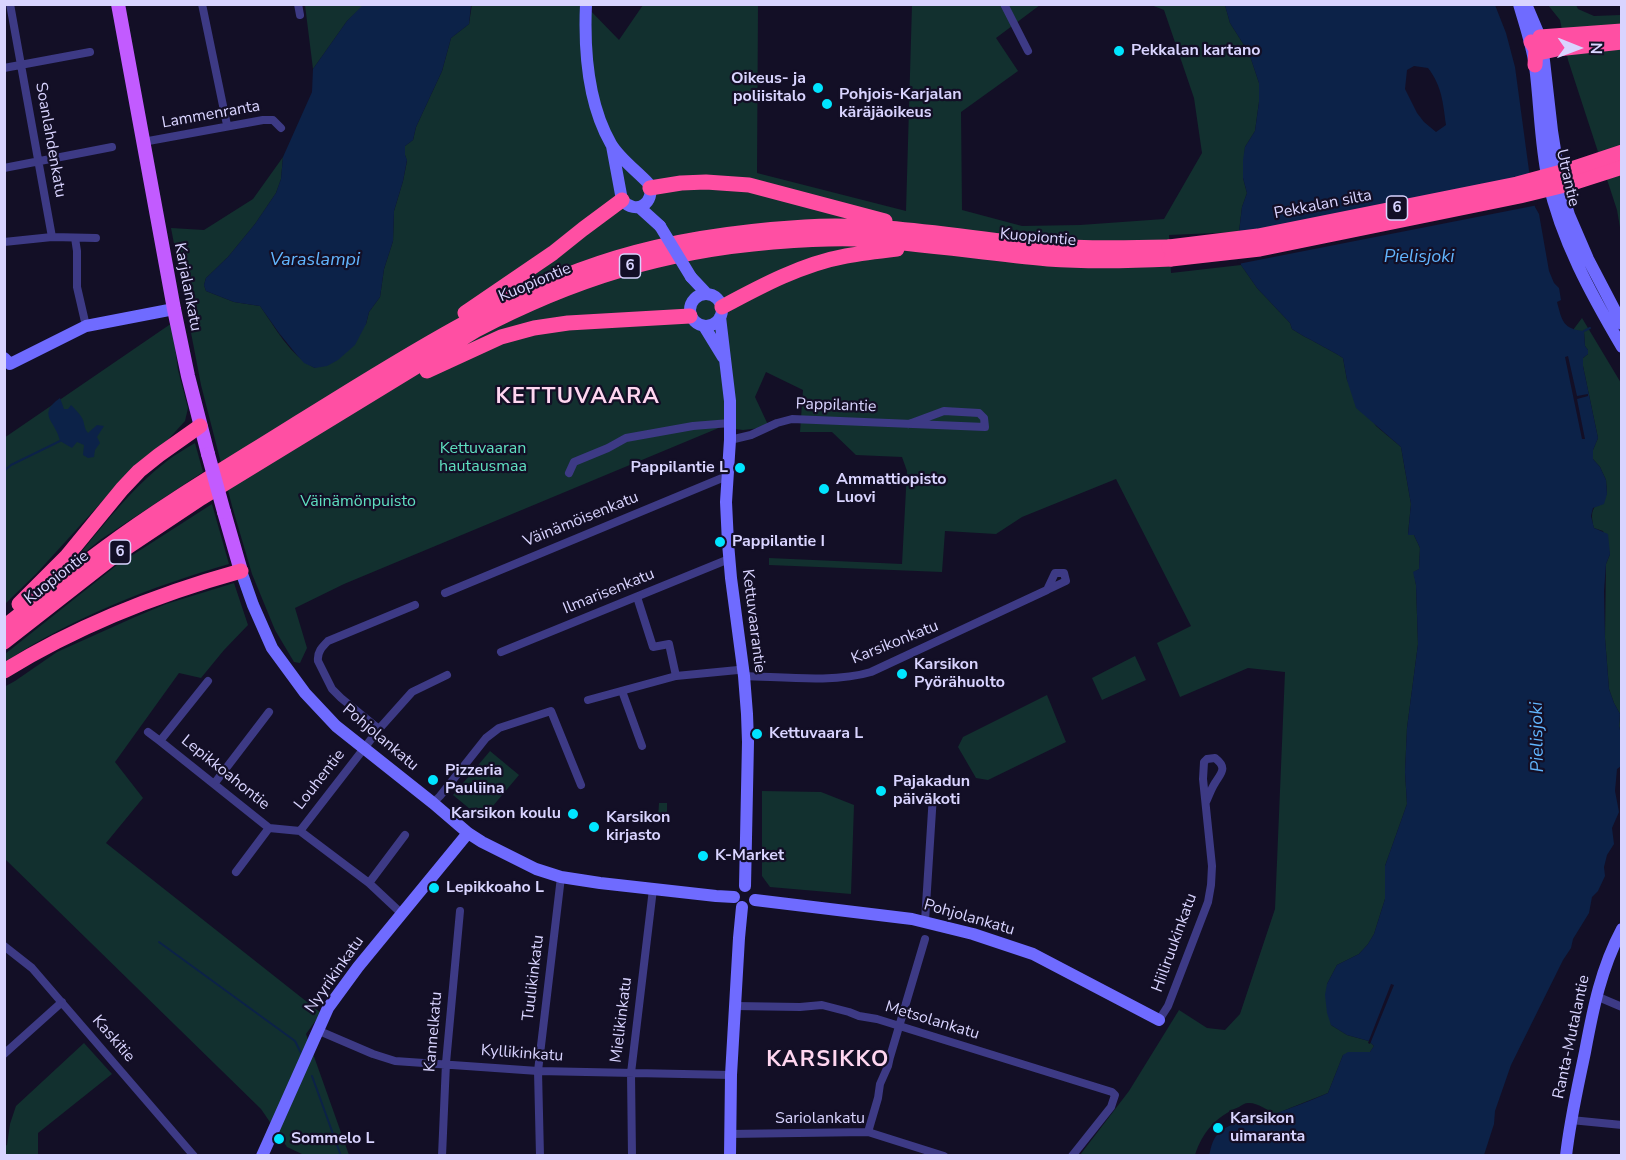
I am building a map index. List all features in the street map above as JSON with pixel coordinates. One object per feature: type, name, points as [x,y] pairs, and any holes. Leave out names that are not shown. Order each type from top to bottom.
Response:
[{"type":"highway","points":[[1537,48],[1622,31]]},
{"type":"highway","points":[[1537,48],[1622,42]]},
{"type":"highway","name":"Pekkalan silta","points":[[1170,253],[1517,184],[1622,152]]},
{"type":"highway","name":"Pekkalan silta","points":[[1170,253],[1260,249],[1520,196],[1622,167]]},
{"type":"highway","points":[[647,188],[706,182],[748,185],[836,209],[928,239]]},
{"type":"highway","points":[[387,368],[553,253],[622,194]]},
{"type":"highway","name":"Kuopiontie","points":[[4,627],[107,547],[203,482],[387,368],[518,295],[582,269],[646,249],[711,236],[808,227],[854,226],[1049,259],[1113,261],[1170,253]]},
{"type":"highway","name":"Kuopiontie","points":[[4,642],[114,556],[201,498],[476,330],[586,280],[630,267],[713,248],[809,239],[928,239]]},
{"type":"highway","points":[[721,312],[764,285],[801,269],[845,256],[928,239]]},
{"type":"highway","points":[[364,399],[501,336],[568,323],[690,316]]},
{"type":"highway","points":[[4,618],[67,556],[139,471],[200,426]]},
{"type":"highway","points":[[4,671],[57,642],[130,608],[201,582],[241,571]]},
{"type":"main road","name":"Karjalankatu","points":[[118,4],[174,309],[200,426],[241,571]]},
{"type":"street","name":"Soanlahdenkatu","points":[[10,4],[52,237]]},
{"type":"street","points":[[202,4],[227,125]]},
{"type":"street","points":[[298,4],[300,15]]},
{"type":"street","points":[[586,4],[590,86],[602,124],[612,146],[622,194],[630,206],[639,207],[659,225]]},
{"type":"street","points":[[1004,4],[1028,51]]},
{"type":"street","name":"Utrantie","points":[[1519,4],[1537,48],[1542,144],[1555,206],[1575,260],[1598,306],[1622,346]]},
{"type":"street","name":"Utrantie","points":[[1526,4],[1537,48],[1561,188],[1569,215],[1588,259],[1622,324]]},
{"type":"street","points":[[4,68],[90,52]]},
{"type":"street","name":"Lammenranta","points":[[143,142],[268,119],[273,120],[281,128]]},
{"type":"street","points":[[612,146],[647,188],[659,225],[691,277],[707,294],[717,298],[721,312],[713,325],[704,327],[695,323],[690,316],[690,306],[694,298],[691,277]]},
{"type":"street","points":[[4,168],[112,147]]},
{"type":"street","points":[[622,194],[625,182],[637,177],[647,188],[647,202],[639,207]]},
{"type":"street","points":[[4,242],[52,237],[96,238]]},
{"type":"street","points":[[75,238],[77,287],[86,326]]},
{"type":"street","points":[[694,298],[707,294]]},
{"type":"street","points":[[6,364],[86,326],[174,309]]},
{"type":"street","name":"Kettuvaarantie","points":[[721,312],[730,423],[726,514],[748,742],[745,886]]},
{"type":"street","name":"Kettuvaarantie","points":[[704,327],[725,361]]},
{"type":"street","name":"Pappilantie","points":[[730,440],[751,435],[792,419],[909,424],[985,427],[984,418],[979,413],[944,411],[909,424]]},
{"type":"street","points":[[569,473],[574,462],[626,438],[693,426],[730,423]]},
{"type":"street","name":"Väinämöisenkatu","points":[[446,592],[727,476]]},
{"type":"street","name":"Ilmarisenkatu","points":[[501,652],[729,559]]},
{"type":"street","name":"Pohjolankatu","points":[[241,571],[266,634],[284,665],[305,693],[336,726],[468,833],[536,869],[561,877],[734,897]]},
{"type":"street","name":"Karsikonkatu","points":[[588,700],[676,676],[741,673],[855,677],[882,667],[1047,591]]},
{"type":"street","points":[[638,597],[653,647],[669,644],[676,676]]},
{"type":"street","points":[[379,729],[332,689],[318,661],[318,656],[321,648],[328,641],[415,605]]},
{"type":"street","name":"Louhentie","points":[[300,831],[379,729],[412,692],[447,675]]},
{"type":"street","points":[[160,741],[208,681]]},
{"type":"street","points":[[622,691],[642,746]]},
{"type":"street","points":[[433,803],[486,738],[499,728],[551,711],[581,785]]},
{"type":"street","points":[[214,784],[269,712]]},
{"type":"street","name":"Lepikkoahontie","points":[[148,732],[269,828],[300,831]]},
{"type":"street","name":"Hiiliruukinkatu","points":[[1159,1020],[1168,1006],[1208,902],[1212,866],[1203,779],[1203,762],[1215,758],[1223,767],[1222,775],[1215,783],[1206,802]]},
{"type":"street","points":[[925,921],[933,795]]},
{"type":"street","points":[[236,873],[269,828]]},
{"type":"street","points":[[300,831],[369,883],[401,914]]},
{"type":"street","name":"Nyyrikinkatu","points":[[262,1155],[328,1008],[358,967],[468,833]]},
{"type":"street","points":[[369,883],[405,835]]},
{"type":"street","name":"Tuulikinkatu","points":[[540,1155],[538,1071],[561,877]]},
{"type":"street","points":[[745,886],[753,891],[754,900],[748,907],[742,908],[736,904],[734,897],[737,889],[745,886]]},
{"type":"street","name":"Mielikinkatu","points":[[632,1155],[631,1073],[653,889]]},
{"type":"street","name":"Pohjolankatu","points":[[754,900],[925,921],[973,934],[1033,954],[1159,1020]]},
{"type":"street","points":[[730,1155],[731,1075],[742,908]]},
{"type":"street","name":"Kannelkatu","points":[[442,1155],[446,1064],[460,912]]},
{"type":"street","name":"Ranta-Mutalantie","points":[[1566,1155],[1570,1120],[1596,996],[1604,968],[1622,929]]},
{"type":"street","points":[[868,1132],[880,1084],[888,1066],[925,939]]},
{"type":"street","name":"Kaskitie","points":[[4,946],[32,968],[194,1155]]},
{"type":"street","points":[[1596,996],[1622,1007]]},
{"type":"street","points":[[4,1053],[62,1002]]},
{"type":"street","name":"Metsolankatu","points":[[735,1006],[822,1005],[877,1019],[1112,1092],[1115,1095],[1111,1107],[1072,1155]]},
{"type":"street","name":"Kyllikinkatu","points":[[317,1030],[395,1061],[538,1071],[731,1075]]},
{"type":"street","points":[[1570,1120],[1622,1125]]},
{"type":"street","name":"Sariolankatu","points":[[729,1134],[868,1132],[944,1155]]},
{"type":"green space","points":[[472,4],[585,5],[619,40],[643,5],[758,5],[757,173],[906,211],[912,5],[1040,5],[996,38],[1018,71],[961,112],[962,210],[1022,226],[1080,225],[1164,219],[1202,153],[1194,98],[1164,10],[1151,5],[1225,5],[1230,23],[1249,53],[1259,83],[1255,131],[1245,147],[1243,178],[1247,193],[1242,207],[1239,232],[1169,235],[1171,273],[1241,265],[1257,288],[1290,323],[1292,329],[1343,358],[1347,380],[1376,426],[1401,447],[1411,504],[1408,534],[1414,535],[1420,548],[1419,569],[1414,572],[1418,644],[1407,728],[1405,772],[1407,804],[1385,866],[1385,899],[1374,934],[1359,954],[1337,965],[1327,984],[1331,1025],[1347,1035],[1369,1041],[1374,1046],[1370,1052],[1343,1055],[1328,1093],[1275,1114],[1255,1104],[1244,1104],[1223,1115],[1211,1126],[1195,1155],[1080,1155],[1129,1091],[1179,1010],[1207,1028],[1225,1030],[1240,1014],[1275,909],[1285,672],[1248,668],[1180,697],[1157,643],[1191,626],[1116,479],[1022,517],[996,534],[945,531],[942,572],[769,565],[769,558],[902,564],[907,471],[902,457],[856,455],[832,432],[800,432],[803,390],[766,372],[755,397],[769,427],[743,430],[721,427],[344,584],[295,608],[307,648],[300,663],[294,662],[275,630],[252,574],[232,506],[201,385],[171,228],[204,230],[253,199],[283,157],[281,179],[276,193],[228,257],[206,278],[204,285],[206,291],[234,302],[260,306],[291,349],[315,368],[366,324],[369,312],[380,297],[384,269],[393,241],[394,211],[407,161],[405,146],[413,140],[416,127],[442,71],[451,38],[469,24]]},
{"type":"green space","points":[[305,5],[364,5],[347,21],[313,69]]},
{"type":"green space","points":[[1548,5],[1576,5],[1578,9],[1594,16],[1621,15],[1621,233],[1617,210],[1568,60],[1560,20]]},
{"type":"green space","points":[[1582,318],[1621,383],[1621,734],[1620,714],[1609,689],[1605,638],[1606,564],[1610,554],[1603,531],[1594,528],[1592,516],[1596,505],[1607,494],[1606,480],[1593,459],[1593,450],[1598,438],[1583,366],[1583,358],[1588,354],[1588,350],[1585,346],[1584,332],[1573,330]]},
{"type":"green space","points":[[172,323],[178,370],[188,408],[185,421],[164,444],[117,485],[36,574],[5,604],[4,438]]},
{"type":"green space","points":[[195,443],[203,472],[100,540],[71,564],[116,510],[153,472]]},
{"type":"green space","points":[[212,504],[229,564],[171,582],[85,617],[5,662],[5,654],[117,565]]},
{"type":"green space","points":[[234,583],[248,625],[201,678],[179,673],[115,762],[143,798],[106,843],[321,1013],[306,1034],[349,1155],[304,1155],[287,1147],[261,1109],[5,859],[4,687],[57,652],[166,604]]},
{"type":"green space","points":[[1135,656],[1146,680],[1102,700],[1092,678]]},
{"type":"green space","points":[[1047,695],[1066,742],[988,780],[976,778],[958,747],[963,737]]},
{"type":"green space","points":[[490,751],[519,775],[482,819],[453,795]]},
{"type":"green space","points":[[762,791],[821,792],[854,805],[851,894],[770,887],[762,876]]},
{"type":"green space","points":[[659,803],[667,803],[667,819],[658,819]]},
{"type":"green space","points":[[84,1043],[112,1074],[38,1133],[38,1155],[5,1155],[5,1146],[16,1106]]},
{"type":"water","name":"Varaslampi","points":[[364,4],[471,5],[469,24],[451,38],[442,71],[416,127],[413,140],[405,146],[407,160],[394,211],[393,241],[384,269],[380,297],[369,312],[366,324],[355,345],[338,360],[327,366],[315,368],[304,363],[296,354],[260,306],[234,302],[206,291],[204,285],[206,278],[228,257],[276,193],[281,179],[283,157],[312,92],[313,69],[347,21]]},
{"type":"water","name":"Pielisjoki","points":[[1225,5],[1495,5],[1506,33],[1515,67],[1535,207],[1539,214],[1549,271],[1559,288],[1561,300],[1557,302],[1564,323],[1584,331],[1588,354],[1583,358],[1583,366],[1598,438],[1593,450],[1593,459],[1606,480],[1607,494],[1604,504],[1593,508],[1591,516],[1594,528],[1608,534],[1610,554],[1606,564],[1604,591],[1605,638],[1609,689],[1620,714],[1621,766],[1617,769],[1615,791],[1619,812],[1612,828],[1614,844],[1607,855],[1604,867],[1605,876],[1598,891],[1592,897],[1589,913],[1573,939],[1571,948],[1511,1065],[1495,1111],[1494,1124],[1484,1155],[1209,1156],[1214,1139],[1223,1129],[1266,1117],[1328,1093],[1343,1055],[1348,1052],[1370,1052],[1374,1046],[1369,1041],[1347,1035],[1331,1025],[1325,995],[1327,984],[1337,965],[1359,954],[1374,934],[1385,899],[1385,866],[1407,804],[1405,772],[1407,728],[1418,644],[1416,585],[1413,572],[1419,569],[1420,548],[1414,535],[1408,535],[1411,504],[1401,447],[1356,408],[1343,358],[1292,329],[1290,323],[1257,288],[1241,265],[1239,232],[1242,207],[1247,193],[1243,178],[1243,160],[1245,147],[1255,131],[1259,83],[1249,53],[1230,23]],"holes":[[[1414,66],[1428,68],[1439,88],[1446,125],[1436,132],[1417,113],[1405,89],[1407,70]]]},
{"type":"water","points":[[60,398],[64,409],[68,409],[71,405],[79,414],[88,433],[97,425],[104,426],[97,437],[100,443],[95,450],[94,457],[88,458],[83,455],[84,445],[77,442],[72,448],[60,441],[48,414],[49,409]]},
{"type":"pier","points":[[1535,188],[1538,205],[1238,264],[1236,253]]},
{"type":"pier","points":[[1568,356],[1577,396],[1588,394],[1588,396],[1577,399],[1585,439],[1582,439],[1565,357]]},
{"type":"pier","points":[[1391,984],[1394,985],[1370,1044],[1368,1043]]},
{"type":"waterway","points":[[1584,331],[1590,328]]},
{"type":"waterway","points":[[4,471],[11,465],[60,441]]},
{"type":"waterway","points":[[159,942],[295,1041],[301,1053]]},
{"type":"waterway","points":[[312,1076],[341,1156]]},
{"type":"place","name":"Pekkalan kartano","points":[[1119,51]]},
{"type":"place","name":"Oikeus- ja poliisitalo","points":[[818,88]]},
{"type":"place","name":"Pohjois-Karjalan käräjäoikeus","points":[[827,104]]},
{"type":"place","name":"Pappilantie L","points":[[740,468]]},
{"type":"place","name":"Ammattiopisto Luovi","points":[[824,489]]},
{"type":"place","name":"Pappilantie I","points":[[720,542]]},
{"type":"place","name":"Karsikon Pyörähuolto","points":[[902,674]]},
{"type":"place","name":"Kettuvaara L","points":[[757,734]]},
{"type":"place","name":"Pizzeria Pauliina","points":[[433,780]]},
{"type":"place","name":"Pajakadun päiväkoti","points":[[881,791]]},
{"type":"place","name":"Karsikon koulu","points":[[573,814]]},
{"type":"place","name":"Karsikon kirjasto","points":[[594,827]]},
{"type":"place","name":"K-Market","points":[[703,856]]},
{"type":"place","name":"Lepikkoaho L","points":[[434,888]]},
{"type":"place","name":"Karsikon uimaranta","points":[[1218,1128]]},
{"type":"place","name":"Sommelo L","points":[[279,1139]]},
{"type":"district","name":"KETTUVAARA","points":[[578,398]]},
{"type":"district","name":"KARSIKKO","points":[[828,1061]]},
{"type":"park label","name":"Kettuvaaran hautausmaa","points":[[483,458]]},
{"type":"park label","name":"Väinämönpuisto","points":[[358,502]]}]
